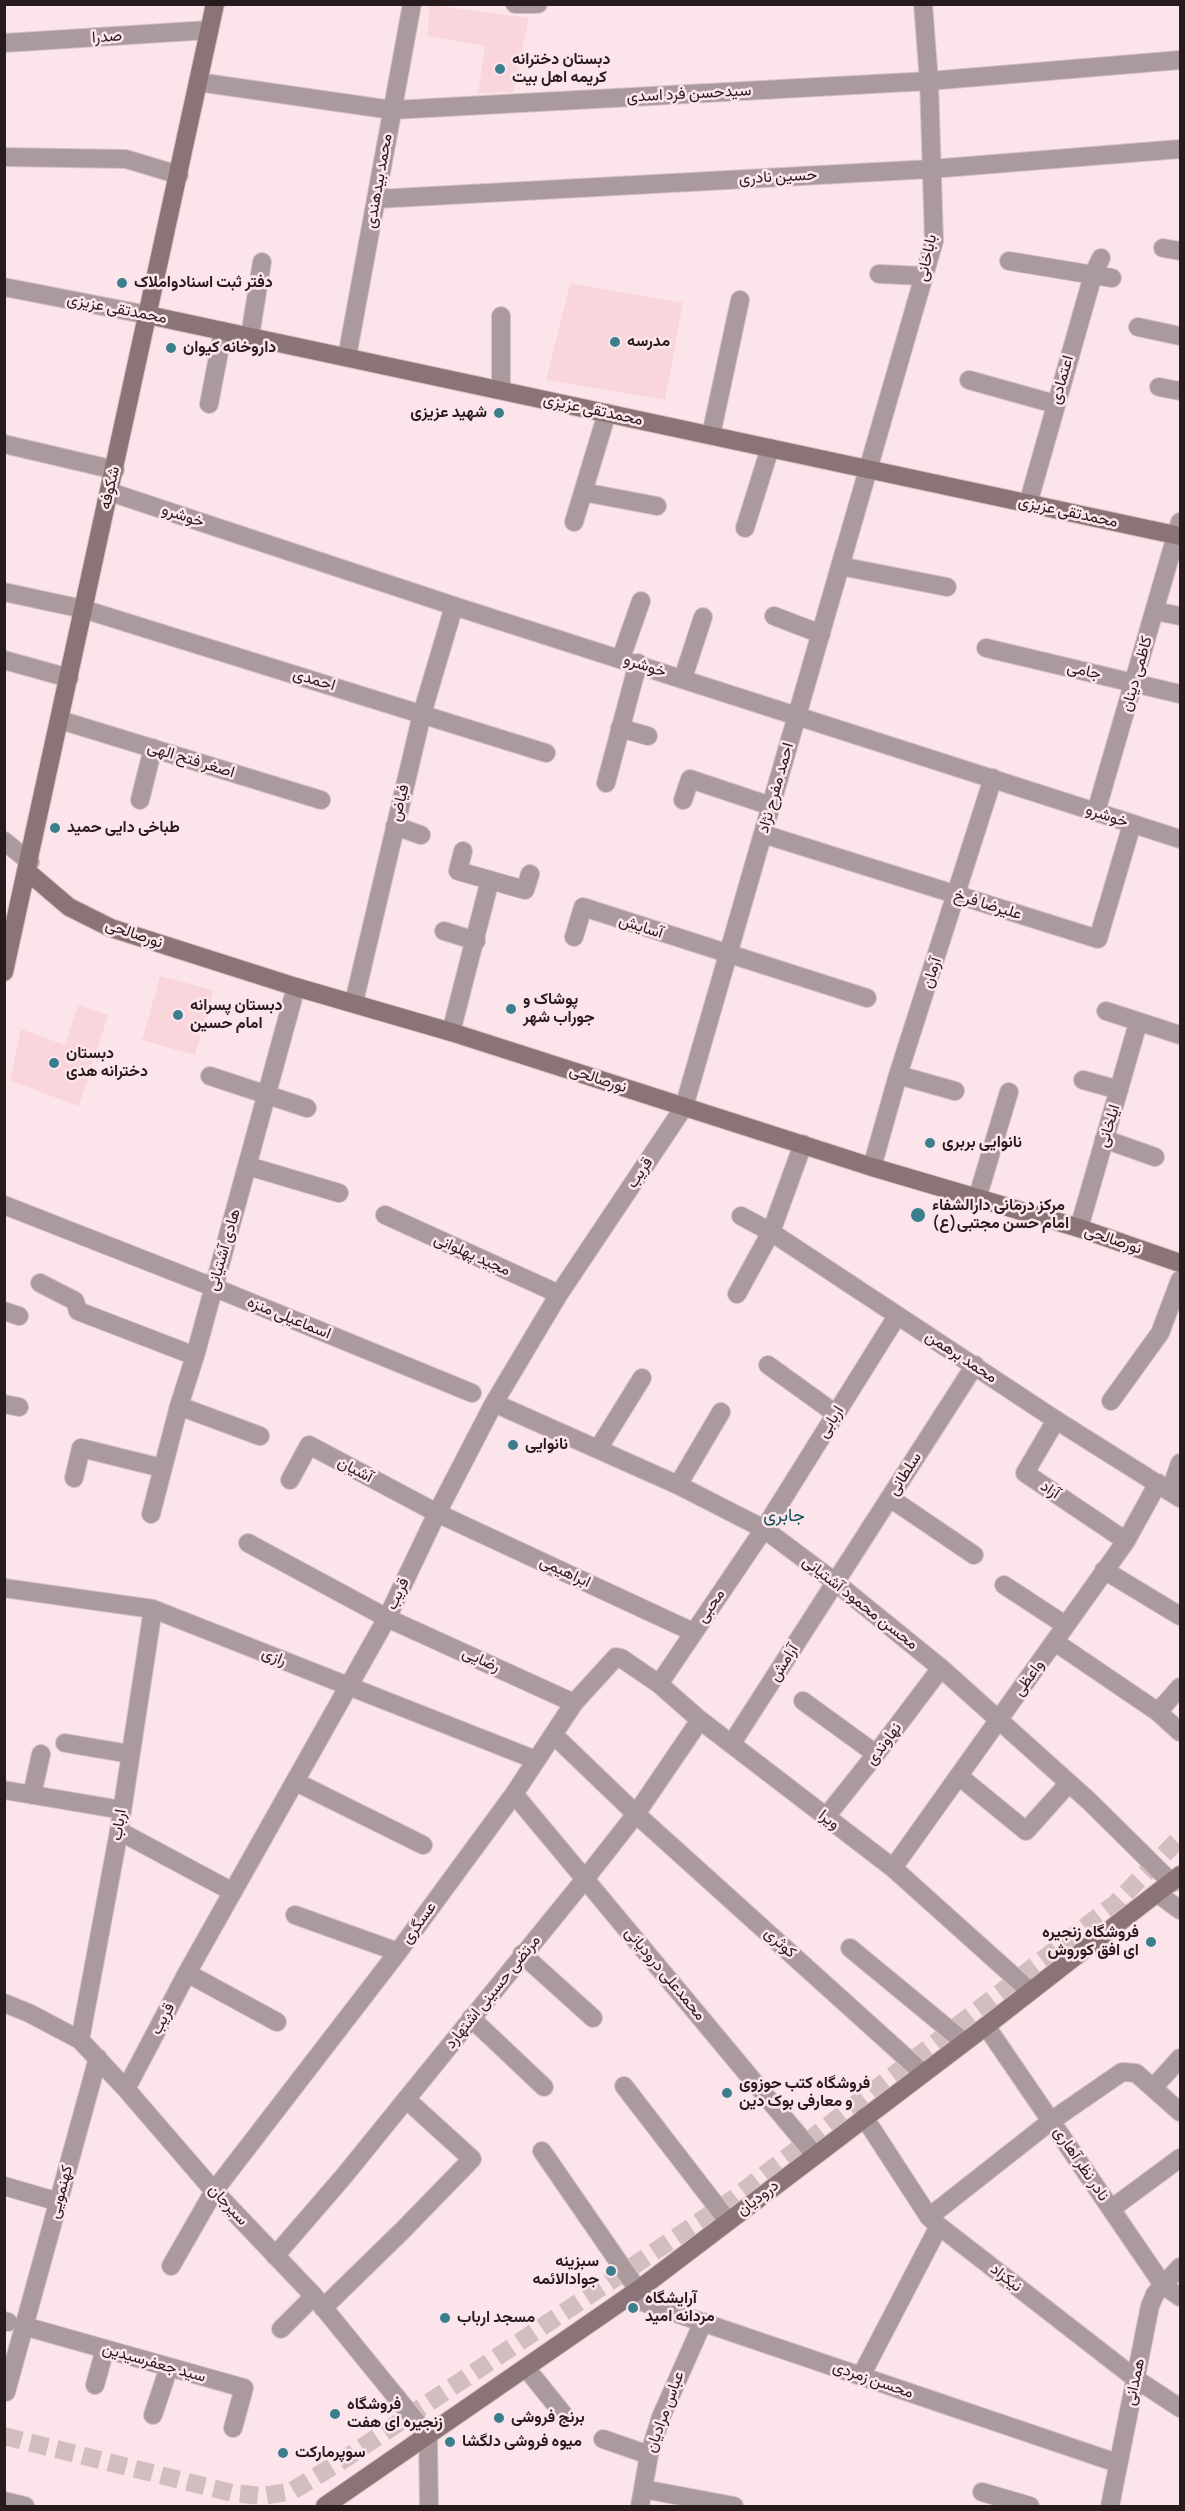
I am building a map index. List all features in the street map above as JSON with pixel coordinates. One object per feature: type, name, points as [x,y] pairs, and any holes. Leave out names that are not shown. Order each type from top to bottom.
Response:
[{"type":"main road","name":"شکوفه","points":[[4,972],[29,867],[215,4]]},
{"type":"main road","name":"محمدتقی عزیزی","points":[[148,315],[1028,504],[1180,531]]},
{"type":"main road","name":"نورصالحی","points":[[29,867],[69,907],[111,928],[296,987],[451,1032],[872,1167],[1079,1228],[1180,1263]]},
{"type":"main road","name":"درودیان","points":[[325,2506],[633,2293],[1170,1884]]},
{"type":"street","name":"محمد بیدهندی","points":[[347,357],[412,4]]},
{"type":"street","points":[[515,4],[538,4]]},
{"type":"street","name":"باباخانی","points":[[868,469],[934,241],[928,81],[922,4]]},
{"type":"street","name":"صدرا","points":[[4,43],[209,30]]},
{"type":"street","name":"سیدحسن فرد اسدی","points":[[198,82],[392,110],[928,81],[1180,60]]},
{"type":"street","name":"حسین نادری","points":[[376,199],[932,169],[1180,149]]},
{"type":"street","points":[[4,157],[126,159],[179,175]]},
{"type":"street","points":[[1009,261],[1097,266],[1112,278]]},
{"type":"street","points":[[249,336],[262,262]]},
{"type":"street","name":"اعتمادی","points":[[1028,504],[1055,404],[1097,266]]},
{"type":"street","points":[[879,274],[924,276]]},
{"type":"street","name":"محمدتقی عزیزی","points":[[4,287],[148,315]]},
{"type":"street","points":[[711,435],[740,300]]},
{"type":"street","points":[[501,316],[501,390]]},
{"type":"street","points":[[1138,327],[1180,336]]},
{"type":"street","points":[[209,404],[223,331]]},
{"type":"street","points":[[969,380],[1055,404]]},
{"type":"street","points":[[1159,387],[1180,391]]},
{"type":"street","points":[[574,522],[607,413]]},
{"type":"street","points":[[4,444],[115,470]]},
{"type":"street","points":[[745,528],[770,448]]},
{"type":"street","name":"احمد مفرح نژاد","points":[[684,1107],[868,469]]},
{"type":"street","name":"خوشرو","points":[[110,492],[454,606],[1180,839]]},
{"type":"street","points":[[583,492],[657,506]]},
{"type":"street","name":"کاظمی دینان","points":[[1096,812],[1180,531]]},
{"type":"street","points":[[840,566],[947,587]]},
{"type":"street","name":"احمدی","points":[[4,592],[83,609],[546,753]]},
{"type":"street","points":[[606,783],[620,728],[641,601]]},
{"type":"street","name":"فیاض","points":[[354,1002],[422,714],[454,606]]},
{"type":"street","points":[[1155,611],[1180,616]]},
{"type":"street","points":[[774,616],[821,634]]},
{"type":"street","points":[[683,678],[703,617]]},
{"type":"street","name":"جامی","points":[[986,648],[1180,694]]},
{"type":"street","points":[[4,660],[69,678]]},
{"type":"street","name":"اصغر فتح الهی","points":[[60,720],[321,800]]},
{"type":"street","points":[[620,728],[648,736]]},
{"type":"street","points":[[140,801],[153,748]]},
{"type":"street","name":"آرمان","points":[[872,1167],[898,1075],[993,778]]},
{"type":"street","points":[[683,800],[690,779],[771,806]]},
{"type":"street","name":"علیرضا فرخ","points":[[763,834],[1098,939],[1132,824]]},
{"type":"street","points":[[395,826],[421,835]]},
{"type":"street","points":[[4,842],[29,867]]},
{"type":"street","points":[[463,851],[458,871],[490,880],[527,882]]},
{"type":"street","points":[[451,1032],[490,880]]},
{"type":"street","name":"آسایش","points":[[574,936],[583,908],[728,955]]},
{"type":"street","points":[[444,931],[476,941]]},
{"type":"street","points":[[728,955],[867,998]]},
{"type":"street","name":"هادی آشتیانی","points":[[151,1514],[296,987]]},
{"type":"street","points":[[1106,1011],[1180,1035]]},
{"type":"street","name":"ایلخانی","points":[[1079,1228],[1138,1023]]},
{"type":"street","points":[[898,1075],[955,1091]]},
{"type":"street","points":[[210,1077],[307,1108]]},
{"type":"street","points":[[1083,1080],[1119,1090]]},
{"type":"street","points":[[977,1199],[1009,1092]]},
{"type":"street","name":"قریب","points":[[126,2089],[188,1973],[387,1618],[437,1513],[494,1403],[559,1294],[684,1107]]},
{"type":"street","points":[[1104,1139],[1155,1156]]},
{"type":"street","points":[[737,1294],[771,1232],[803,1144]]},
{"type":"street","points":[[248,1166],[339,1194]]},
{"type":"street","name":"اسماعیلی منزه","points":[[4,1205],[213,1287],[472,1393]]},
{"type":"street","name":"مجید پهلوانی","points":[[385,1215],[559,1294]]},
{"type":"street","name":"محمد برهمن","points":[[741,1216],[771,1232],[1056,1420],[1170,1491]]},
{"type":"street","points":[[1111,1401],[1160,1333],[1180,1280]]},
{"type":"street","points":[[40,1282],[75,1301],[78,1311],[195,1356]]},
{"type":"street","name":"اربابی","points":[[764,1529],[897,1316]]},
{"type":"street","points":[[768,1365],[836,1413]]},
{"type":"street","name":"سلطانی","points":[[835,1582],[975,1365]]},
{"type":"street","points":[[598,1449],[642,1378]]},
{"type":"street","name":"محسن محمود آشتیانی","points":[[494,1403],[678,1485],[764,1529],[835,1582],[940,1668],[1068,1784],[1170,1884],[1180,1910]]},
{"type":"street","points":[[179,1406],[260,1437]]},
{"type":"street","points":[[678,1485],[721,1412]]},
{"type":"street","name":"آزاد","points":[[1056,1420],[1025,1473],[1126,1541]]},
{"type":"street","name":"آشیان","points":[[290,1480],[309,1445],[437,1513]]},
{"type":"street","points":[[74,1478],[81,1448],[162,1468]]},
{"type":"street","name":"واعظی","points":[[893,1868],[960,1777],[1104,1570],[1170,1491],[1180,1463]]},
{"type":"street","points":[[890,1498],[974,1555]]},
{"type":"street","name":"ابراهیمی","points":[[437,1513],[693,1632]]},
{"type":"street","name":"محبی","points":[[659,1684],[764,1529]]},
{"type":"street","name":"رضایی","points":[[248,1544],[387,1618],[574,1703]]},
{"type":"street","points":[[1104,1570],[1180,1614]]},
{"type":"street","name":"آرامش","points":[[732,1743],[835,1582]]},
{"type":"street","points":[[1004,1585],[1065,1625]]},
{"type":"street","name":"رازی","points":[[4,1588],[153,1609],[536,1760]]},
{"type":"street","name":"ارباب","points":[[80,2040],[119,1831],[153,1609]]},
{"type":"street","points":[[1055,1642],[1158,1712],[1180,1732]]},
{"type":"street","name":"ویرا","points":[[621,1658],[659,1684],[700,1720],[893,1868],[1030,1991]]},
{"type":"street","name":"عسگری","points":[[171,2266],[214,2191],[398,1952],[514,1794],[574,1703],[612,1659],[621,1658]]},
{"type":"street","name":"نهاوندی","points":[[825,1818],[940,1668]]},
{"type":"street","points":[[1158,1712],[1180,1688]]},
{"type":"street","points":[[803,1701],[876,1754]]},
{"type":"street","name":"مرتضی حسینی اشتهارد","points":[[275,2256],[344,2176],[585,1879],[636,1814],[700,1720]]},
{"type":"street","name":"کوثری","points":[[560,1741],[636,1814],[923,2073]]},
{"type":"street","points":[[65,1743],[130,1754]]},
{"type":"street","points":[[32,1795],[41,1754]]},
{"type":"street","points":[[960,1777],[1026,1831],[1068,1784]]},
{"type":"street","points":[[296,1782],[423,1845]]},
{"type":"street","points":[[4,1790],[122,1810]]},
{"type":"street","name":"محمدعلی درودیانی","points":[[514,1794],[815,2155]]},
{"type":"street","points":[[119,1831],[233,1892]]},
{"type":"street","points":[[295,1915],[398,1952]]},
{"type":"street","points":[[850,1948],[964,2042]]},
{"type":"street","points":[[522,1954],[593,2018]]},
{"type":"street","points":[[188,1973],[277,2022]]},
{"type":"street","name":"سیرجان","points":[[4,2003],[29,2013],[80,2040],[98,2058],[214,2191],[318,2302],[428,2436]]},
{"type":"street","points":[[471,2018],[544,2087]]},
{"type":"street","name":"نادر نظر آهاری","points":[[986,2026],[1163,2285],[1180,2297]]},
{"type":"street","name":"کهنمویی","points":[[6,2392],[12,2323],[59,2202],[98,2058]]},
{"type":"street","points":[[1153,2088],[1180,2058]]},
{"type":"street","points":[[861,2376],[934,2222],[1051,2121],[1122,2072],[1136,2073],[1180,2112]]},
{"type":"street","points":[[624,2086],[728,2221]]},
{"type":"street","points":[[281,2329],[318,2302],[472,2159],[406,2099]]},
{"type":"street","name":"نیکزاد","points":[[864,2117],[934,2222],[1136,2379],[1180,2408]]},
{"type":"street","points":[[542,2151],[633,2293]]},
{"type":"street","points":[[1111,2209],[1180,2158]]},
{"type":"street","points":[[4,2186],[59,2202]]},
{"type":"street","name":"همدانی","points":[[1110,2506],[1150,2306],[1163,2285],[1180,2267]]},
{"type":"street","name":"محسن زمردی","points":[[633,2293],[703,2322],[1117,2463]]},
{"type":"street","name":"عباس مرادیان","points":[[641,2498],[649,2455],[672,2387],[703,2322]]},
{"type":"street","name":"سید جعفرسیدین","points":[[12,2323],[244,2388],[232,2428]]},
{"type":"street","points":[[95,2385],[105,2349]]},
{"type":"street","points":[[153,2415],[169,2367]]},
{"type":"street","points":[[526,2368],[564,2415]]},
{"type":"street","points":[[428,2436],[429,2506]]},
{"type":"street","points":[[603,2439],[649,2455]]},
{"type":"street","points":[[982,2492],[1030,2506]]},
{"type":"street","points":[[641,2498],[734,2506]]},
{"type":"street","points":[[4,2501],[25,2506]]},
{"type":"shaded area","name":"دبستان دخترانه کریمه اهل بیت","points":[[430,5],[529,18],[513,92],[478,93],[485,46],[427,36]]},
{"type":"shaded area","name":"مدرسه","points":[[570,283],[683,303],[665,400],[546,380]]},
{"type":"shaded area","name":"دبستان پسرانه امام حسین","points":[[160,976],[213,990],[195,1055],[142,1040]]},
{"type":"shaded area","name":"دبستان دخترانه هدی","points":[[78,1005],[108,1015],[79,1106],[10,1081],[21,1029],[65,1045]]},
{"type":"tunnel","points":[[4,2436],[232,2493],[263,2496],[292,2491],[340,2462],[733,2199],[1116,1903],[1180,1838]]},
{"type":"place","name":"دبستان دخترانه کریمه اهل بیت","points":[[500,69]]},
{"type":"place","name":"دفتر ثبت اسنادواملاک","points":[[122,283]]},
{"type":"place","name":"مدرسه","points":[[615,342]]},
{"type":"place","name":"داروخانه کیوان","points":[[171,348]]},
{"type":"place","name":"شهید عزیزی","points":[[499,413]]},
{"type":"place","name":"طباخی دایی حمید","points":[[55,828]]},
{"type":"place","name":"پوشاک و جوراب شهر","points":[[511,1009]]},
{"type":"place","name":"دبستان پسرانه امام حسین","points":[[178,1015]]},
{"type":"place","name":"دبستان دخترانه هدی","points":[[54,1063]]},
{"type":"place","name":"نانوایی بربری","points":[[930,1143]]},
{"type":"place","name":"مرکز درمانی دارالشفاء امام حسن مجتبی(ع)","points":[[918,1215]]},
{"type":"place","name":"نانوایی","points":[[513,1445]]},
{"type":"place","name":"فروشگاه زنجیره ای افق کوروش","points":[[1151,1942]]},
{"type":"place","name":"فروشگاه کتب حوزوی و معارفی بوک دین","points":[[727,2093]]},
{"type":"place","name":"سبزینه جوادالائمه","points":[[611,2271]]},
{"type":"place","name":"آرایشگاه مردانه امید","points":[[633,2308]]},
{"type":"place","name":"مسجد ارباب","points":[[445,2318]]},
{"type":"place","name":"فروشگاه زنجیره ای هفت","points":[[335,2414]]},
{"type":"place","name":"برنج فروشی","points":[[499,2418]]},
{"type":"place","name":"میوه فروشی دلگشا","points":[[450,2442]]},
{"type":"place","name":"سوپرمارکت","points":[[283,2453]]},
{"type":"district","name":"جابری","points":[[784,1516]]}]
